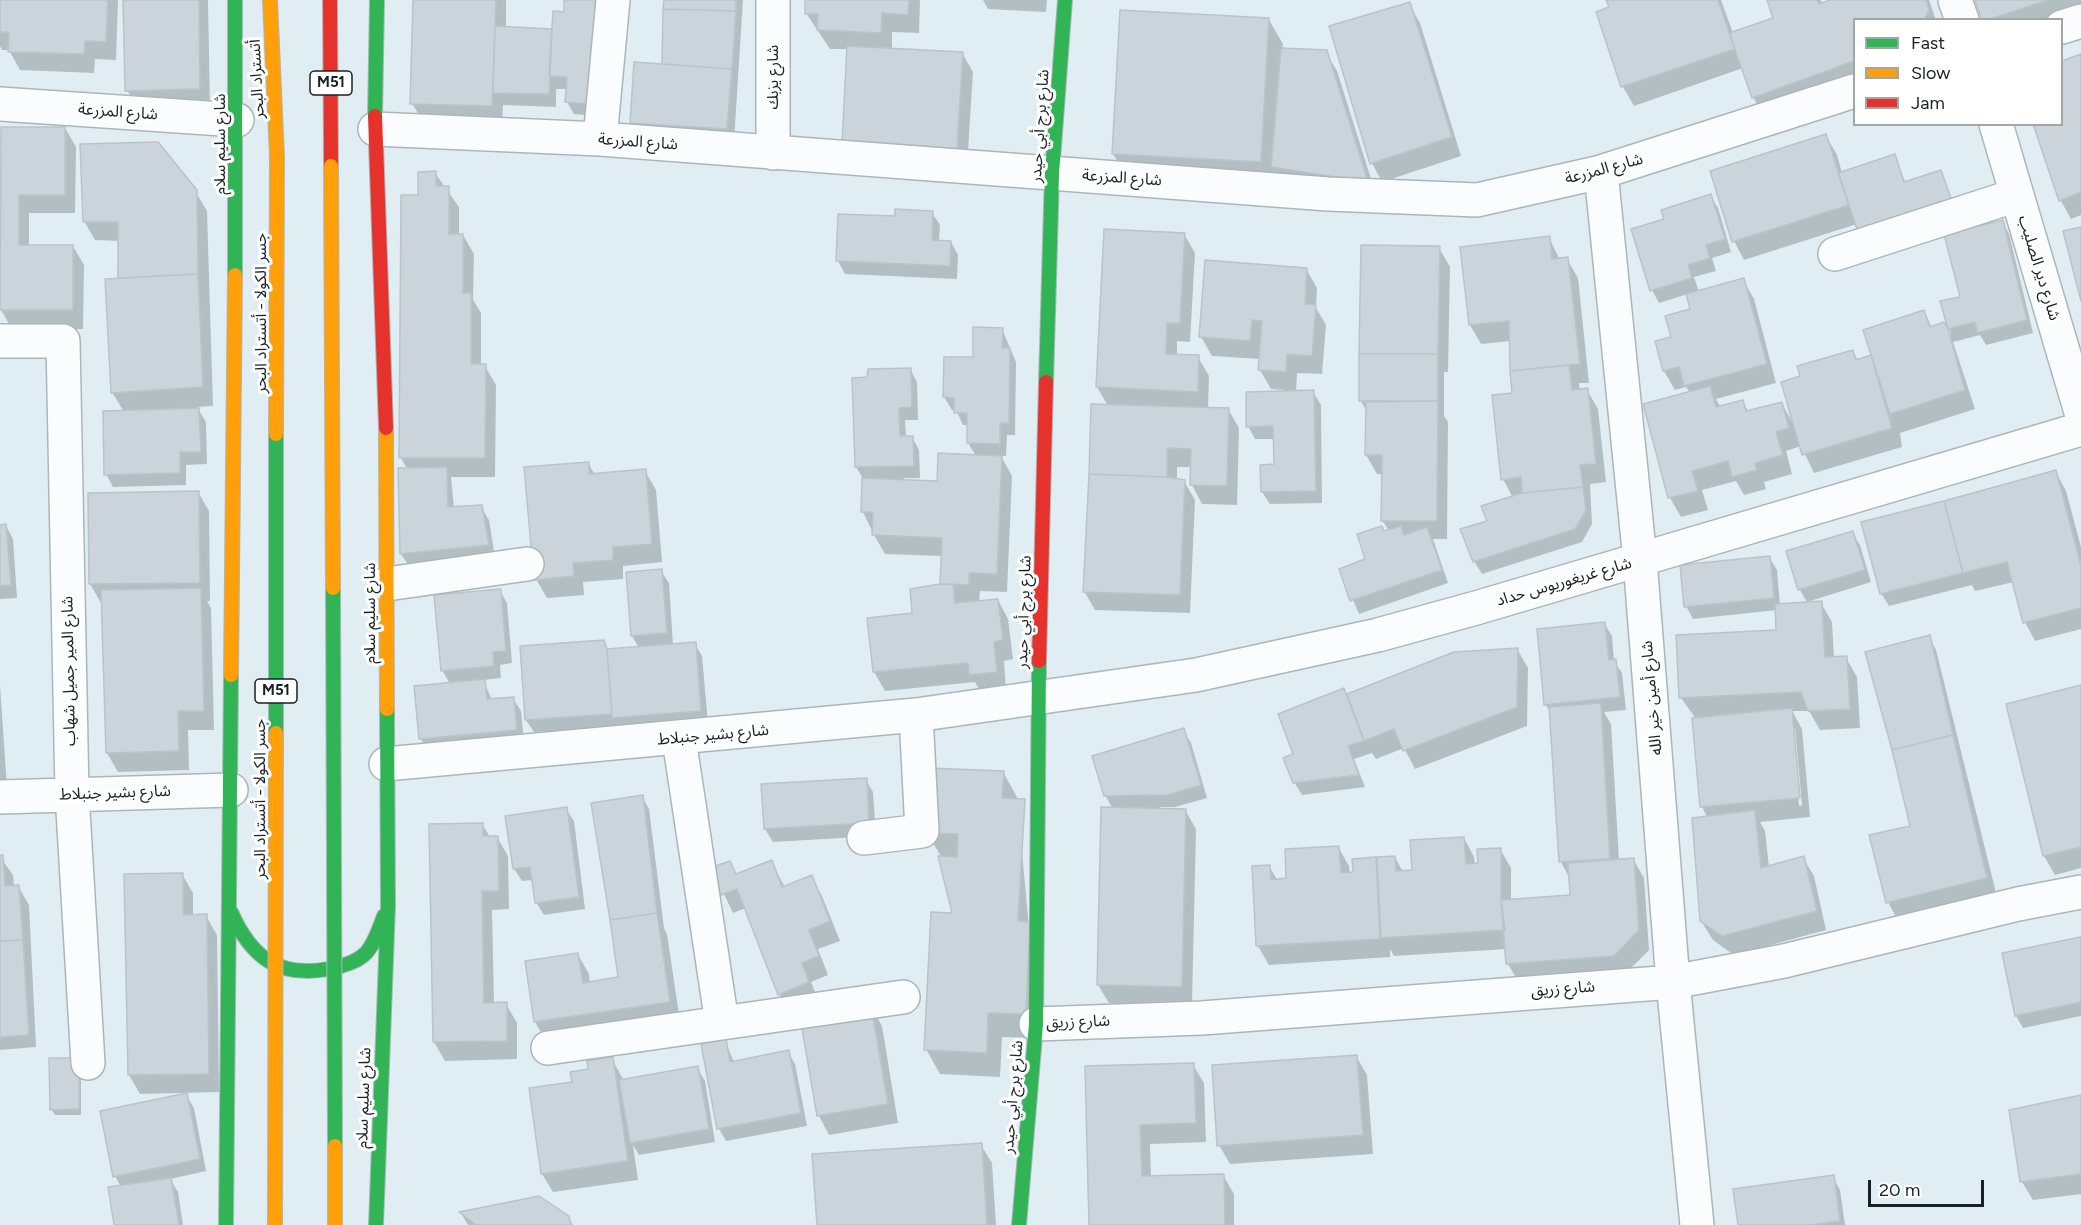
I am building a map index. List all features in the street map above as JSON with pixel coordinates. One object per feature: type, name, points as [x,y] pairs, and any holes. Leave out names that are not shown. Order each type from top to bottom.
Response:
[{"type":"main road","name":"شارع سليم سلام","points":[[226,1225],[237,120],[235,0]]},
{"type":"main road","name":"أتستراد البحر","points":[[270,0],[278,157]]},
{"type":"main road","name":"M51","points":[[330,0],[335,1225]]},
{"type":"main road","name":"شارع سليم سلام","points":[[376,1225],[388,906],[386,424],[375,129],[377,0]]},
{"type":"main road","name":"شارع برج أبي حيدر","points":[[1019,1225],[1036,1024],[1038,697],[1052,173],[1065,0]]},
{"type":"main road","name":"جسر الكولا - أتستراد البحر","points":[[277,1225],[278,157]]},
{"type":"main road","points":[[230,907],[237,929],[259,955],[279,967],[307,972],[346,965],[363,955],[376,937],[388,906]]},
{"type":"main road","points":[[262,1225],[277,1225]]},
{"type":"street","points":[[600,139],[613,0]]},
{"type":"street","name":"شارع يزبك","points":[[773,0],[773,153]]},
{"type":"street","points":[[1955,0],[1961,18]]},
{"type":"street","points":[[2063,26],[2081,21]]},
{"type":"street","name":"شارع المزرعة","points":[[375,129],[600,139],[1328,194],[1477,200],[1601,172],[1853,91]]},
{"type":"street","name":"شارع المزرعة","points":[[0,104],[237,120]]},
{"type":"street","name":"شارع دير الصليب","points":[[1997,126],[2081,412]]},
{"type":"street","name":"شارع أمين خير الله","points":[[1601,172],[1640,560],[1673,982],[1697,1225]]},
{"type":"street","points":[[1835,254],[2017,195]]},
{"type":"street","name":"شارع المير جميل شهاب","points":[[0,341],[63,341],[72,794],[88,1063]]},
{"type":"street","name":"شارع غريغوريوس حداد","points":[[1038,697],[1196,675],[1378,635],[2081,429]]},
{"type":"street","points":[[387,584],[526,564]]},
{"type":"street","name":"شارع بشير جنبلاط","points":[[386,764],[679,739],[916,715],[1038,697]]},
{"type":"street","points":[[864,838],[922,831],[916,715]]},
{"type":"street","points":[[679,739],[722,1023]]},
{"type":"street","name":"شارع بشير جنبلاط","points":[[0,797],[231,790]]},
{"type":"street","name":"شارع زريق","points":[[1036,1024],[1202,1018],[1673,982],[1784,961],[2081,892]]},
{"type":"street","points":[[548,1048],[903,997]]},
{"type":"building","points":[[0,0],[108,0],[106,42],[85,41],[84,54],[8,52],[9,32],[0,32]]},
{"type":"building","points":[[123,0],[199,0],[200,89],[125,91]]},
{"type":"building","points":[[413,0],[496,0],[492,106],[410,104]]},
{"type":"building","points":[[564,0],[606,0],[598,105],[565,102],[567,77],[549,76],[553,11],[564,12]]},
{"type":"building","points":[[664,0],[736,0],[736,11],[663,9]]},
{"type":"building","points":[[805,0],[909,0],[908,15],[882,13],[881,33],[817,30],[818,14],[805,14]]},
{"type":"building","points":[[1606,0],[1718,0],[1735,49],[1621,87],[1596,12],[1609,7]]},
{"type":"building","points":[[1767,0],[1817,0],[1819,4],[1830,0],[1926,0],[1929,10],[1925,18],[1853,18],[1853,61],[1752,98],[1729,33],[1773,18]]},
{"type":"building","points":[[1975,0],[2048,0],[1993,18],[1981,18]]},
{"type":"building","points":[[1410,2],[1452,137],[1370,164],[1329,26]]},
{"type":"building","points":[[663,9],[736,11],[732,69],[662,64]]},
{"type":"building","points":[[1120,10],[1269,18],[1261,162],[1112,154]]},
{"type":"building","points":[[495,26],[552,29],[549,94],[493,93]]},
{"type":"building","points":[[847,46],[963,52],[957,149],[842,143]]},
{"type":"building","points":[[1281,48],[1327,50],[1368,182],[1271,167]]},
{"type":"building","points":[[2081,54],[2081,192],[2059,201],[2034,126],[2063,126],[2063,61]]},
{"type":"building","points":[[634,62],[732,69],[727,129],[630,123]]},
{"type":"building","points":[[1,127],[65,127],[65,195],[19,195],[19,245],[73,245],[73,310],[0,310]]},
{"type":"building","points":[[1826,134],[1849,205],[1732,242],[1710,171]]},
{"type":"building","points":[[158,142],[197,190],[198,274],[118,278],[118,222],[83,222],[80,144]]},
{"type":"building","points":[[1895,154],[1904,182],[1941,170],[1952,201],[1858,232],[1838,173]]},
{"type":"building","points":[[436,171],[436,186],[449,186],[449,234],[463,234],[463,293],[471,293],[471,364],[486,364],[485,458],[399,458],[401,195],[418,195],[418,172]]},
{"type":"building","points":[[1711,194],[1725,239],[1706,245],[1710,258],[1688,265],[1692,278],[1650,291],[1631,229],[1664,219],[1661,210]]},
{"type":"building","points":[[895,209],[933,211],[932,240],[951,241],[950,266],[836,261],[838,214],[895,216]]},
{"type":"building","points":[[2003,220],[2027,320],[1977,333],[1975,322],[1948,329],[1940,301],[1960,297],[1944,234]]},
{"type":"building","points":[[2081,227],[2081,301],[2063,231]]},
{"type":"building","points":[[1104,229],[1185,233],[1180,323],[1167,323],[1166,354],[1199,355],[1198,392],[1096,387]]},
{"type":"building","points":[[1550,236],[1552,259],[1568,257],[1580,364],[1510,371],[1509,321],[1469,325],[1460,247]]},
{"type":"building","points":[[1361,245],[1440,246],[1438,354],[1359,354]]},
{"type":"building","points":[[1205,260],[1307,268],[1305,304],[1316,305],[1312,356],[1287,354],[1286,372],[1258,370],[1262,321],[1252,320],[1250,341],[1199,337]]},
{"type":"building","points":[[198,274],[203,387],[111,393],[105,279]]},
{"type":"building","points":[[1744,278],[1767,364],[1684,386],[1679,367],[1663,371],[1655,341],[1671,337],[1665,316],[1690,309],[1686,294]]},
{"type":"building","points":[[1924,310],[1930,327],[1944,322],[1948,329],[1965,390],[1890,414],[1863,330]]},
{"type":"building","points":[[973,327],[1003,328],[1002,348],[1010,348],[1009,423],[1000,423],[1000,444],[967,443],[967,413],[954,413],[954,398],[943,397],[944,357],[973,357]]},
{"type":"building","points":[[1853,350],[1856,360],[1871,355],[1892,428],[1802,455],[1781,382],[1800,376],[1797,366]]},
{"type":"building","points":[[1359,354],[1438,354],[1438,401],[1359,401]]},
{"type":"building","points":[[1569,365],[1572,390],[1588,388],[1596,464],[1580,465],[1583,487],[1522,493],[1521,477],[1501,480],[1492,395],[1512,393],[1510,371]]},
{"type":"building","points":[[911,368],[912,407],[899,408],[900,436],[913,436],[914,466],[855,467],[852,378],[867,377],[868,369]]},
{"type":"building","points":[[1710,386],[1716,407],[1743,400],[1746,411],[1782,402],[1789,428],[1776,432],[1783,455],[1755,463],[1757,470],[1732,477],[1728,461],[1692,471],[1698,491],[1668,498],[1643,404]]},
{"type":"building","points":[[1314,390],[1316,491],[1261,492],[1260,465],[1274,464],[1273,426],[1246,427],[1246,392]]},
{"type":"building","points":[[1438,401],[1437,521],[1381,521],[1382,455],[1365,455],[1366,402]]},
{"type":"building","points":[[1091,404],[1229,408],[1227,486],[1190,485],[1191,449],[1167,448],[1167,477],[1089,474]]},
{"type":"building","points":[[199,408],[201,452],[180,452],[180,473],[104,475],[103,411]]},
{"type":"building","points":[[938,453],[1002,456],[997,574],[969,573],[969,585],[940,584],[942,538],[872,535],[873,512],[861,512],[862,478],[937,481]]},
{"type":"building","points":[[589,462],[589,474],[646,469],[652,544],[613,547],[613,560],[573,563],[574,576],[534,580],[524,467]]},
{"type":"building","points":[[447,467],[448,507],[482,505],[489,545],[400,554],[398,468]]},
{"type":"building","points":[[2056,470],[2081,566],[2081,608],[2023,623],[2007,562],[1963,573],[1944,501]]},
{"type":"building","points":[[1089,474],[1167,477],[1185,480],[1180,595],[1083,592]]},
{"type":"building","points":[[1583,487],[1586,510],[1575,529],[1473,562],[1460,529],[1487,521],[1481,506],[1522,493]]},
{"type":"building","points":[[199,491],[200,583],[89,584],[88,493]]},
{"type":"building","points":[[1944,501],[1963,573],[1880,594],[1861,522]]},
{"type":"building","points":[[6,524],[11,585],[0,586],[0,525]]},
{"type":"building","points":[[1382,526],[1384,531],[1401,526],[1404,535],[1427,527],[1442,570],[1350,601],[1339,569],[1365,559],[1357,534]]},
{"type":"building","points":[[1853,531],[1865,570],[1798,590],[1786,551]]},
{"type":"building","points":[[1770,556],[1774,598],[1684,607],[1680,565]]},
{"type":"building","points":[[662,569],[667,633],[631,636],[626,572]]},
{"type":"building","points":[[953,584],[955,603],[998,599],[1003,640],[994,642],[997,672],[969,675],[968,663],[873,672],[867,618],[912,613],[910,589]]},
{"type":"building","points":[[201,588],[204,711],[178,711],[179,751],[106,753],[101,590]]},
{"type":"building","points":[[501,589],[506,651],[493,652],[494,666],[441,671],[434,595]]},
{"type":"building","points":[[1822,601],[1825,657],[1847,656],[1850,709],[1808,711],[1801,692],[1679,698],[1676,635],[1776,630],[1775,604]]},
{"type":"building","points":[[1605,622],[1609,660],[1616,659],[1620,697],[1544,705],[1537,629]]},
{"type":"building","points":[[1930,635],[1953,735],[1892,750],[1865,652]]},
{"type":"building","points":[[604,640],[607,649],[612,714],[525,720],[520,646]]},
{"type":"building","points":[[696,642],[701,711],[612,718],[607,649]]},
{"type":"building","points":[[1518,648],[1517,707],[1403,751],[1394,729],[1364,741],[1347,694],[1454,652]]},
{"type":"building","points":[[485,679],[487,699],[514,697],[517,730],[419,739],[414,686]]},
{"type":"building","points":[[2081,685],[2081,847],[2043,856],[2006,704]]},
{"type":"building","points":[[1344,688],[1364,741],[1348,746],[1359,775],[1293,783],[1283,758],[1293,754],[1278,714]]},
{"type":"building","points":[[1601,703],[1610,859],[1559,862],[1549,707]]},
{"type":"building","points":[[1792,708],[1800,798],[1700,807],[1692,718]]},
{"type":"building","points":[[1184,728],[1201,785],[1168,795],[1104,796],[1092,756]]},
{"type":"building","points":[[1953,735],[1987,878],[1886,903],[1869,835],[1910,826],[1892,750]]},
{"type":"building","points":[[929,768],[1004,771],[1002,798],[1025,799],[1018,921],[1030,922],[1026,1014],[988,1013],[987,1053],[924,1050],[931,912],[952,913],[938,856],[957,857],[958,834],[926,833]]},
{"type":"building","points":[[867,778],[869,823],[764,829],[761,784]]},
{"type":"building","points":[[643,795],[657,913],[610,920],[591,803]]},
{"type":"building","points":[[567,807],[579,897],[535,903],[530,867],[513,869],[505,816]]},
{"type":"building","points":[[1101,807],[1186,809],[1182,987],[1097,985]]},
{"type":"building","points":[[1755,810],[1761,868],[1804,856],[1817,911],[1722,936],[1700,921],[1692,818]]},
{"type":"building","points":[[483,823],[483,836],[498,836],[499,891],[482,891],[484,1003],[507,1002],[507,1041],[433,1042],[429,824]]},
{"type":"building","points":[[1464,837],[1466,864],[1478,863],[1477,849],[1501,848],[1501,900],[1505,930],[1381,938],[1377,857],[1395,856],[1396,871],[1412,870],[1410,840]]},
{"type":"building","points":[[1339,846],[1341,873],[1353,872],[1352,859],[1376,857],[1380,939],[1256,946],[1252,866],[1270,865],[1271,880],[1286,878],[1285,849]]},
{"type":"building","points":[[0,855],[3,855],[5,886],[19,885],[23,940],[0,941]]},
{"type":"building","points":[[1634,858],[1639,930],[1614,956],[1506,964],[1501,900],[1570,895],[1568,863]]},
{"type":"building","points":[[772,860],[782,887],[812,875],[830,921],[809,930],[819,956],[802,963],[809,982],[778,995],[737,889],[721,895],[710,868],[730,861],[736,874]]},
{"type":"building","points":[[183,873],[183,915],[207,914],[209,1074],[128,1075],[124,874]]},
{"type":"building","points":[[657,913],[670,1002],[534,1022],[525,961],[578,953],[583,983],[618,977],[610,920]]},
{"type":"building","points":[[2081,937],[2081,1002],[2015,1016],[2002,953]]},
{"type":"building","points":[[23,940],[29,1035],[0,1037],[0,941]]},
{"type":"building","points":[[871,1005],[888,1104],[817,1116],[800,1017]]},
{"type":"building","points":[[726,1039],[730,1062],[789,1050],[801,1113],[717,1129],[701,1044]]},
{"type":"building","points":[[1357,1055],[1363,1135],[1217,1146],[1212,1065]]},
{"type":"building","points":[[613,1057],[628,1161],[541,1174],[529,1088],[572,1082],[570,1072],[588,1069],[587,1061]]},
{"type":"building","points":[[49,1058],[79,1058],[79,1109],[50,1110]]},
{"type":"building","points":[[1194,1063],[1196,1123],[1140,1125],[1142,1176],[1224,1174],[1225,1225],[1089,1225],[1085,1066]]},
{"type":"building","points":[[698,1066],[709,1129],[630,1143],[619,1080]]},
{"type":"building","points":[[187,1093],[200,1159],[113,1177],[100,1111]]},
{"type":"building","points":[[2081,1095],[2081,1174],[2020,1182],[2009,1110]]},
{"type":"building","points":[[982,1143],[987,1225],[817,1225],[812,1154]]},
{"type":"building","points":[[1834,1175],[1840,1221],[1811,1225],[1738,1225],[1733,1189]]},
{"type":"building","points":[[171,1178],[179,1225],[114,1225],[108,1187]]},
{"type":"building","points":[[539,1196],[569,1216],[571,1225],[476,1225],[459,1212]]},
{"type":"traffic: fast","points":[[235,0],[235,275]]},
{"type":"traffic: fast","points":[[375,116],[377,0]]},
{"type":"traffic: fast","points":[[1046,382],[1052,173],[1065,0]]},
{"type":"traffic: fast","points":[[276,434],[276,733]]},
{"type":"traffic: fast","points":[[333,588],[335,1146]]},
{"type":"traffic: fast","points":[[1019,1225],[1036,1024],[1039,661]]},
{"type":"traffic: fast","points":[[226,1225],[231,675]]},
{"type":"traffic: fast","points":[[376,1225],[388,906],[387,709]]},
{"type":"traffic: fast","points":[[231,912],[248,941],[268,961],[281,967],[310,971],[343,965],[362,956],[372,945],[384,916]]},
{"type":"traffic: slow","points":[[270,0],[277,157]]},
{"type":"traffic: slow","points":[[276,434],[277,157]]},
{"type":"traffic: slow","points":[[331,166],[333,588]]},
{"type":"traffic: slow","points":[[231,675],[235,275]]},
{"type":"traffic: slow","points":[[386,428],[387,709]]},
{"type":"traffic: slow","points":[[275,1225],[276,733]]},
{"type":"traffic: slow","points":[[335,1146],[335,1225]]},
{"type":"traffic: jam","points":[[330,0],[331,166]]},
{"type":"traffic: jam","points":[[375,116],[386,428]]},
{"type":"traffic: jam","points":[[1039,661],[1046,382]]}]
